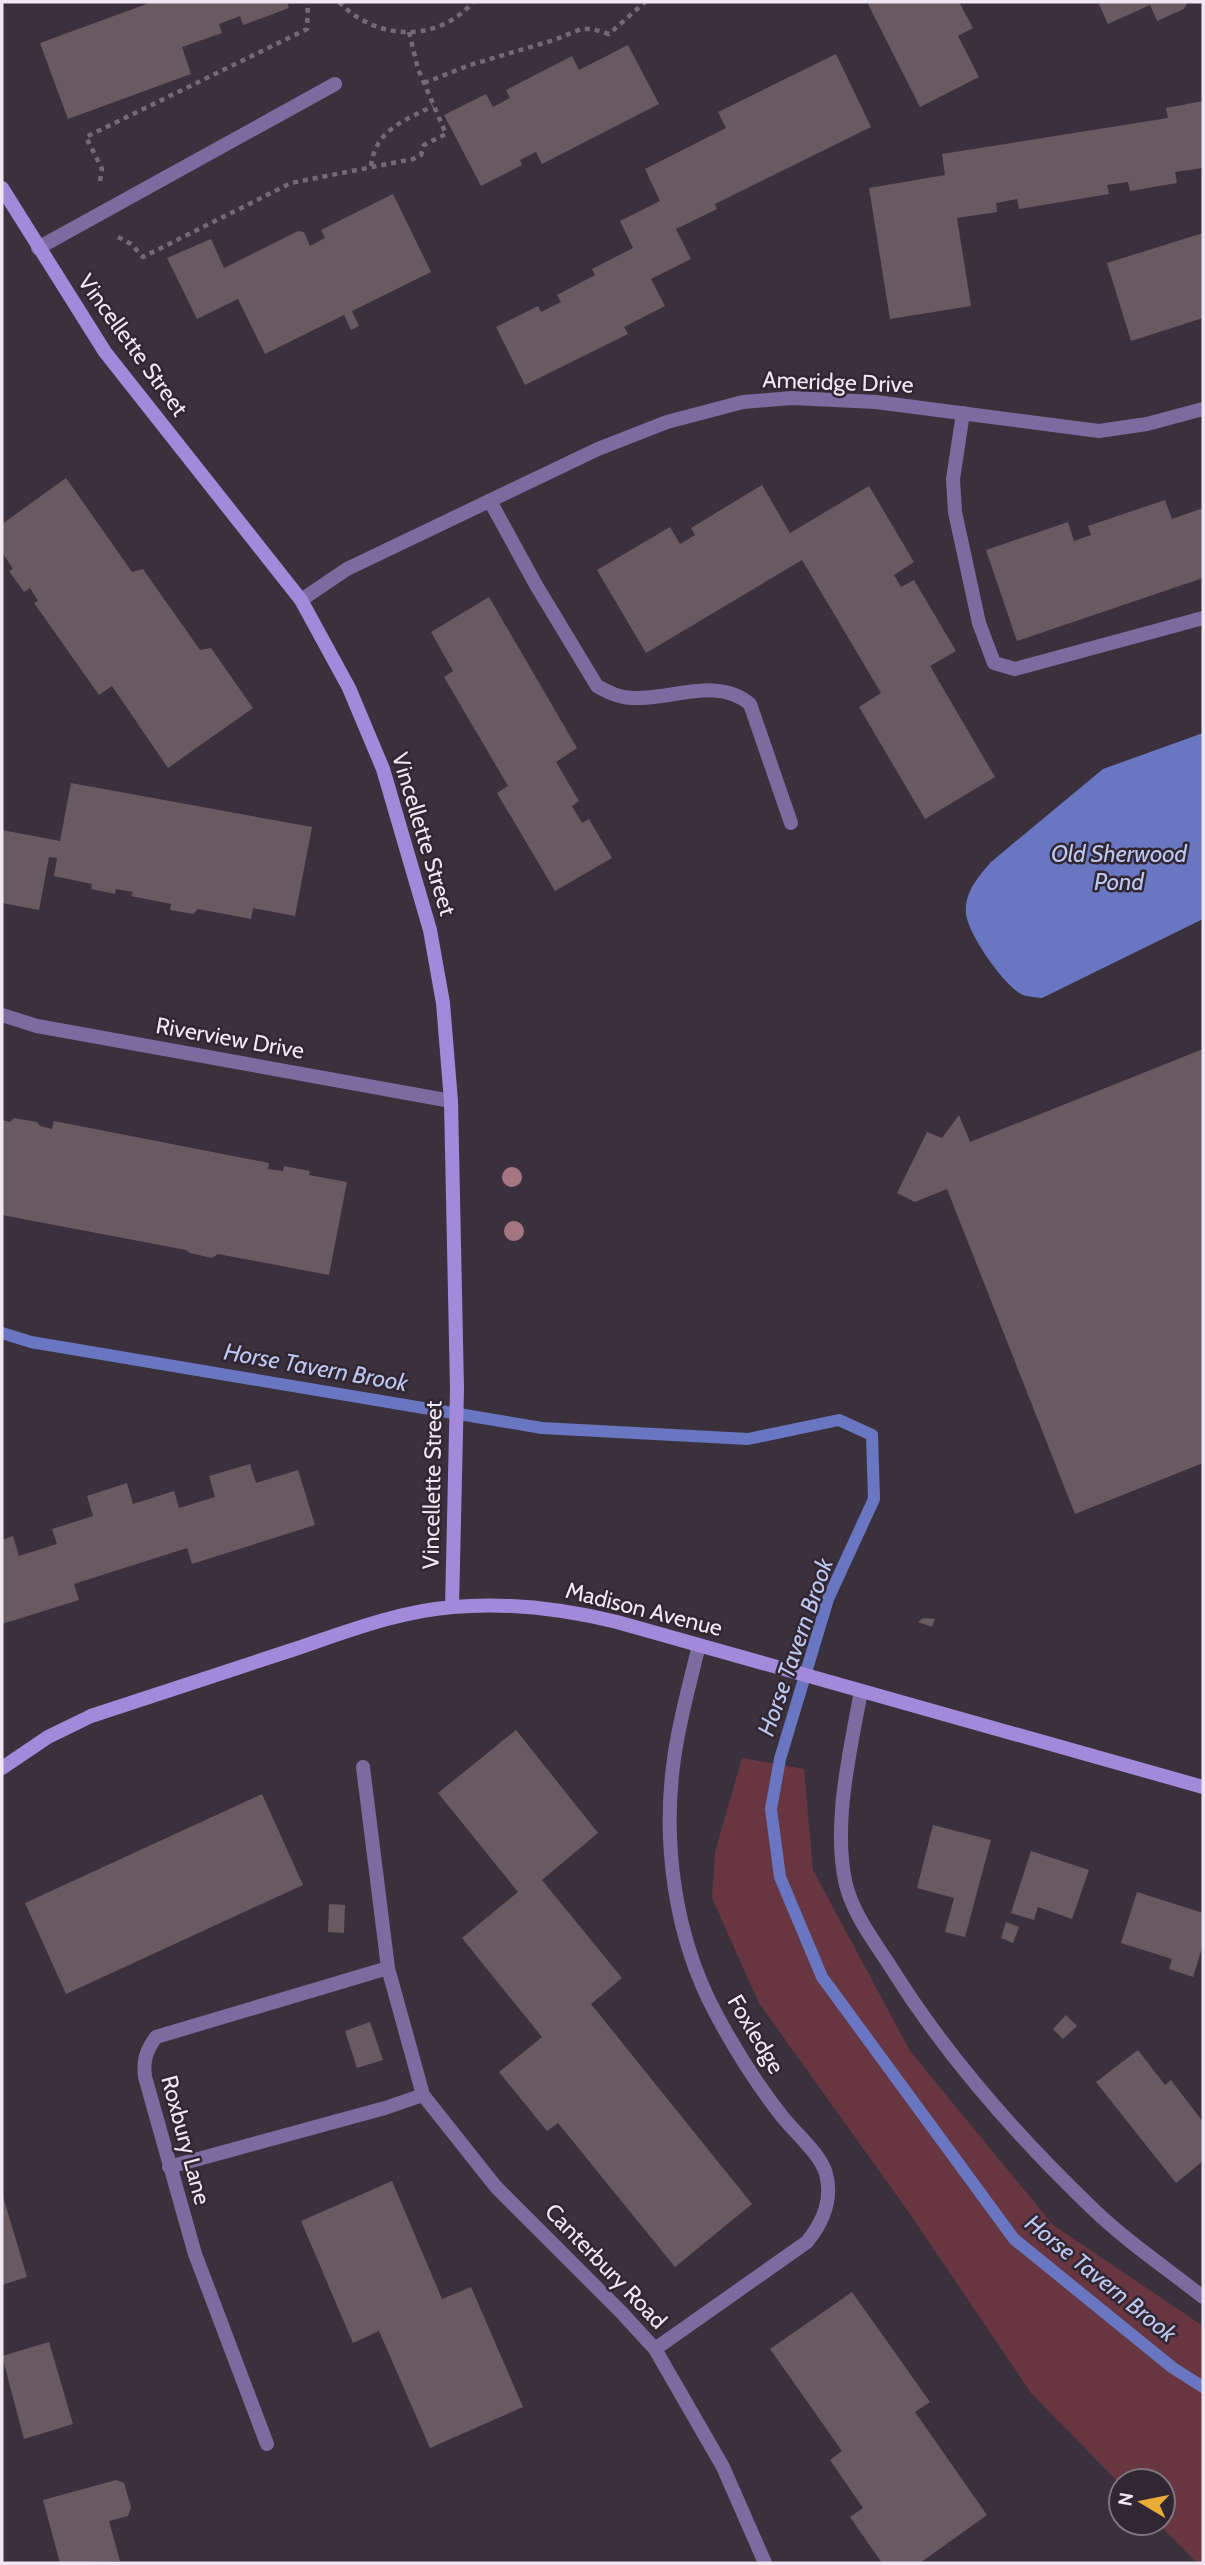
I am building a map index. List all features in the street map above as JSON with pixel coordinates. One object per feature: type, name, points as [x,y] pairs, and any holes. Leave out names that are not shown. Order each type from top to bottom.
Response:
[{"type":"street","points":[[38,247],[335,84]]},
{"type":"street","name":"Vincellette Street","points":[[2,188],[104,352],[301,600],[349,688],[383,769],[414,870],[443,1003],[451,1101],[457,1389],[453,1607]]},
{"type":"street","name":"Ameridge Drive","points":[[301,600],[347,569],[598,449],[667,422],[743,401],[792,398],[876,402],[1099,431],[1147,424],[1203,409]]},
{"type":"street","points":[[963,413],[953,479],[955,512],[979,623],[994,663],[1015,669],[1203,618]]},
{"type":"street","points":[[491,501],[536,584],[597,686],[612,695],[633,698],[722,690],[739,695],[750,704],[791,823]]},
{"type":"street","name":"Riverview Drive","points":[[2,1015],[37,1026],[451,1101]]},
{"type":"street","name":"Madison Avenue","points":[[2,1768],[48,1737],[90,1716],[382,1621],[453,1607],[539,1607],[573,1611],[699,1645],[1203,1787]]},
{"type":"street","name":"Foxledge","points":[[655,2349],[807,2242],[821,2224],[829,2188],[825,2170],[780,2115],[740,2058],[713,2009],[682,1924],[674,1884],[671,1796],[674,1759],[699,1645]]},
{"type":"street","points":[[861,1691],[848,1763],[841,1829],[842,1857],[852,1905],[921,2016],[987,2099],[1093,2209],[1203,2297]]},
{"type":"street","name":"Canterbury Road","points":[[363,1767],[388,1968],[423,2095],[496,2187],[655,2349],[723,2467],[765,2563]]},
{"type":"street","name":"Roxbury Lane","points":[[267,2444],[195,2254],[169,2167],[143,2063],[147,2049],[156,2037],[388,1968]]},
{"type":"street","points":[[169,2167],[385,2108],[423,2095]]},
{"type":"path","points":[[98,184],[102,178],[102,169],[86,138],[307,29],[307,2]]},
{"type":"path","points":[[339,2],[362,21],[378,28],[409,32],[434,28],[452,19],[472,2]]},
{"type":"path","points":[[424,83],[581,29],[593,29],[609,34],[645,2]]},
{"type":"path","points":[[110,236],[122,237],[143,257],[291,183],[414,159],[421,155],[424,145],[446,134],[424,83],[409,32]]},
{"type":"path","points":[[371,166],[372,156],[382,137],[391,128],[433,106]]},
{"type":"shaded area","points":[[742,1758],[804,1769],[813,1870],[910,2051],[1053,2225],[1203,2326],[1203,2563],[1197,2563],[1172,2537],[1177,2537],[1177,2467],[1107,2467],[1107,2471],[1031,2393],[910,2214],[759,2003],[712,1898],[715,1852]]},
{"type":"water","name":"Old Sherwood Pond","points":[[1203,733],[1203,919],[1042,998],[1021,994],[1014,989],[996,970],[968,923],[967,899],[977,880],[991,862],[1103,769]]},
{"type":"building","points":[[152,2],[287,2],[289,8],[243,25],[240,16],[219,24],[222,33],[182,47],[191,74],[68,119],[40,43]]},
{"type":"building","points":[[867,2],[959,2],[973,28],[958,36],[979,77],[920,107]]},
{"type":"building","points":[[1098,2],[1188,2],[1184,9],[1157,21],[1150,5],[1108,24]]},
{"type":"building","points":[[628,45],[659,104],[542,164],[536,152],[520,160],[522,165],[481,186],[444,115],[486,94],[493,107],[510,98],[506,90],[572,56],[579,70]]},
{"type":"building","points":[[836,54],[871,127],[715,204],[717,209],[676,229],[691,259],[651,279],[665,306],[624,327],[628,334],[525,385],[496,327],[538,306],[541,312],[561,302],[557,295],[595,275],[592,269],[633,248],[620,221],[660,201],[645,169],[726,128],[718,112]]},
{"type":"building","points":[[1203,101],[1203,168],[1175,172],[1177,183],[1130,191],[1128,182],[1107,185],[1109,194],[1019,209],[1017,199],[996,203],[997,212],[957,218],[971,306],[890,319],[869,188],[945,175],[942,154],[1168,118],[1166,108]]},
{"type":"building","points":[[393,194],[431,272],[352,311],[359,326],[351,330],[344,315],[265,354],[238,299],[197,319],[167,258],[211,239],[224,268],[298,231],[304,232],[310,246],[325,238],[321,230]]},
{"type":"building","points":[[1203,233],[1203,318],[1131,341],[1107,263]]},
{"type":"building","points":[[66,478],[132,572],[143,569],[200,650],[211,648],[253,708],[168,768],[112,686],[99,695],[34,603],[38,601],[30,588],[24,592],[9,571],[13,569],[2,552],[2,524]]},
{"type":"building","points":[[762,485],[790,533],[869,486],[914,562],[894,575],[901,587],[914,580],[956,651],[930,666],[995,777],[925,819],[859,707],[881,693],[802,560],[646,653],[597,570],[670,527],[680,544],[695,535],[691,528]]},
{"type":"building","points":[[1165,500],[1172,519],[1203,508],[1203,578],[1017,641],[986,550],[1068,522],[1074,541],[1091,535],[1088,526]]},
{"type":"building","points":[[489,597],[577,748],[556,762],[579,801],[572,806],[582,823],[589,819],[612,858],[555,891],[497,793],[508,786],[444,677],[453,671],[431,632]]},
{"type":"building","points":[[71,783],[312,827],[295,916],[253,908],[251,919],[198,909],[193,914],[170,910],[171,904],[131,896],[133,892],[116,889],[115,894],[91,889],[92,884],[54,876],[57,858],[49,857],[39,910],[2,903],[2,830],[60,841]]},
{"type":"building","points":[[1203,1049],[1203,1463],[1075,1514],[947,1189],[915,1202],[897,1193],[927,1132],[942,1138],[959,1115],[970,1142]]},
{"type":"building","points":[[14,1118],[37,1122],[40,1126],[52,1129],[54,1121],[269,1163],[268,1169],[283,1171],[284,1166],[310,1171],[309,1175],[347,1182],[329,1275],[218,1254],[212,1258],[186,1250],[2,1215],[2,1120],[10,1122]]},
{"type":"building","points":[[250,1464],[256,1483],[298,1470],[315,1525],[192,1564],[187,1548],[74,1584],[79,1600],[2,1624],[2,1540],[13,1536],[19,1556],[57,1544],[52,1529],[93,1516],[87,1496],[127,1483],[133,1504],[174,1491],[179,1508],[215,1497],[209,1476]]},
{"type":"building","points":[[923,1618],[935,1619],[932,1627],[918,1622]]},
{"type":"building","points":[[516,1730],[598,1833],[542,1880],[622,1978],[591,2004],[752,2204],[675,2267],[558,2123],[547,2131],[499,2072],[542,2037],[462,1938],[518,1892],[438,1793]]},
{"type":"building","points":[[262,1794],[303,1885],[66,1994],[25,1903]]},
{"type":"building","points":[[933,1825],[991,1840],[965,1937],[945,1932],[954,1898],[917,1888]]},
{"type":"building","points":[[1031,1851],[1089,1870],[1072,1919],[1038,1907],[1034,1920],[1011,1913]]},
{"type":"building","points":[[1137,1892],[1203,1913],[1203,1945],[1193,1977],[1169,1969],[1172,1959],[1121,1943]]},
{"type":"building","points":[[329,1904],[345,1905],[344,1933],[328,1932]]},
{"type":"building","points":[[1006,1922],[1019,1927],[1013,1943],[1001,1938]]},
{"type":"building","points":[[1066,2015],[1077,2026],[1063,2039],[1053,2029]]},
{"type":"building","points":[[370,2022],[383,2060],[357,2068],[345,2031]]},
{"type":"building","points":[[1138,2050],[1165,2085],[1171,2080],[1203,2122],[1203,2161],[1176,2183],[1096,2082]]},
{"type":"building","points":[[392,2181],[442,2299],[471,2287],[523,2407],[430,2448],[379,2331],[353,2343],[301,2221]]},
{"type":"building","points":[[2,2193],[27,2277],[2,2285]]},
{"type":"building","points":[[852,2292],[930,2402],[915,2412],[987,2515],[920,2563],[882,2563],[850,2517],[863,2508],[830,2460],[842,2451],[770,2349]]},
{"type":"building","points":[[49,2342],[73,2424],[24,2439],[2,2356]]},
{"type":"building","points":[[116,2480],[124,2483],[131,2507],[128,2516],[109,2521],[120,2561],[60,2563],[43,2500]]},
{"type":"waterway","name":"Horse Tavern Brook","points":[[2,1333],[31,1342],[542,1428],[748,1439],[839,1420],[872,1435],[874,1499],[828,1599],[780,1759],[771,1809],[780,1877],[822,1977],[1014,2239],[1173,2368],[1203,2387]]}]
